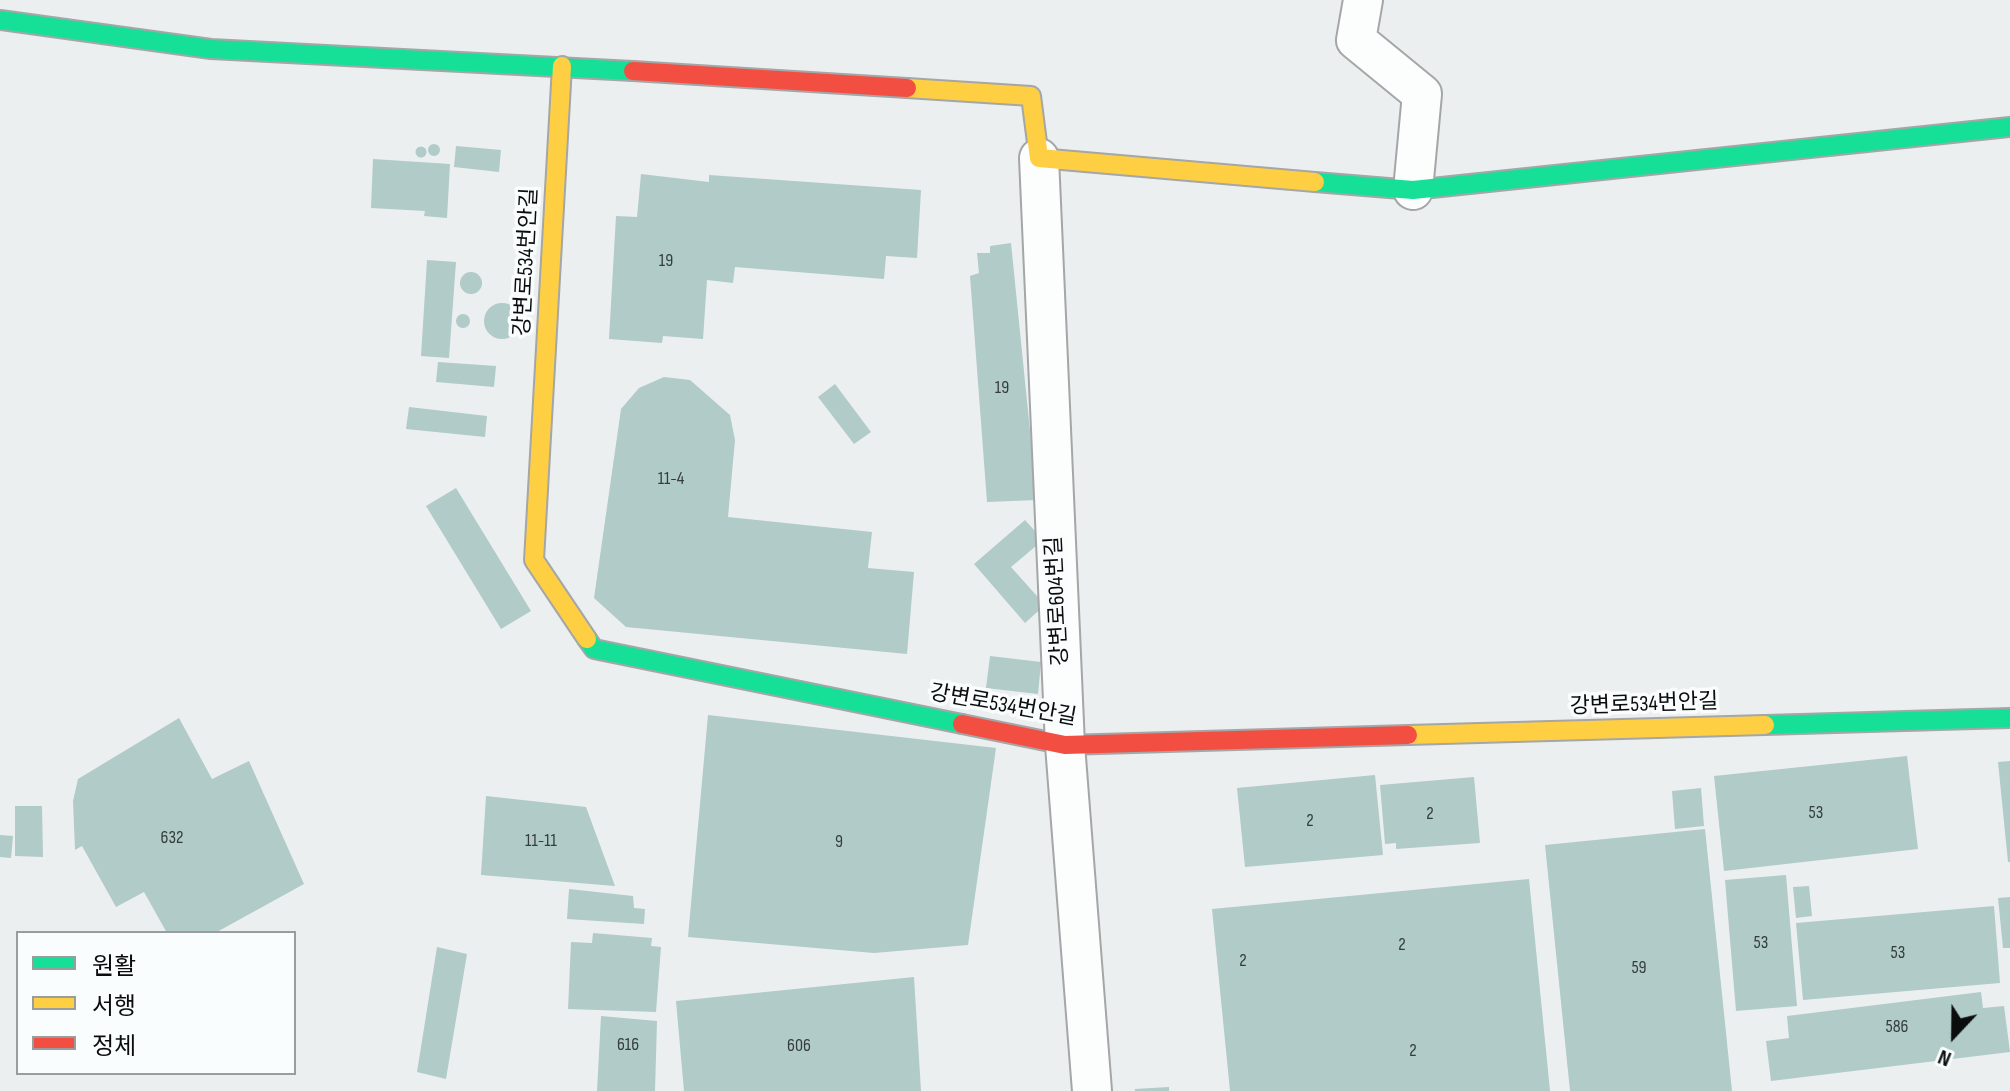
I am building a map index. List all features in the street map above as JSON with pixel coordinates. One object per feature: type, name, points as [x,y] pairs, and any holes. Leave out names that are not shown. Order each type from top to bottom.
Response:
[{"type":"street","points":[[1363,0],[1356,40],[1422,94],[1413,190]]},
{"type":"street","points":[[0,20],[211,49],[562,66],[1031,96],[1039,158],[1413,190],[2010,127]]},
{"type":"street","name":"강변로534번안길","points":[[562,66],[534,560],[594,649],[1065,745],[2010,718]]},
{"type":"street","name":"강변로604번길","points":[[1039,158],[1065,745],[1092,1091]]},
{"type":"building","points":[[434,144],[440,150],[434,156],[428,150]]},
{"type":"building","points":[[421,146],[427,152],[421,158],[415,152]]},
{"type":"building","points":[[456,146],[501,150],[499,172],[454,167]]},
{"type":"building","points":[[373,159],[450,164],[447,218],[424,216],[425,211],[371,208]]},
{"type":"building","points":[[641,174],[709,182],[709,175],[921,190],[917,258],[886,256],[884,279],[735,267],[733,283],[707,280],[703,339],[663,336],[662,343],[609,339],[616,216],[637,217]]},
{"type":"building","points":[[1011,243],[1037,500],[987,502],[970,276],[979,273],[977,253],[990,253],[990,246]]},
{"type":"building","points":[[427,260],[456,262],[449,358],[421,356]]},
{"type":"building","points":[[471,272],[482,283],[471,294],[460,283]]},
{"type":"building","points":[[502,303],[515,308],[520,321],[515,334],[502,339],[489,334],[484,321],[489,308]]},
{"type":"building","points":[[463,314],[470,321],[463,328],[456,321]]},
{"type":"building","points":[[438,362],[496,366],[494,387],[436,382]]},
{"type":"building","points":[[664,377],[690,380],[730,415],[735,440],[728,517],[872,532],[868,568],[914,572],[907,654],[626,627],[594,598],[621,409],[639,388]]},
{"type":"building","points":[[835,384],[871,432],[854,444],[818,397]]},
{"type":"building","points":[[409,407],[487,416],[485,437],[406,429]]},
{"type":"building","points":[[456,488],[531,611],[501,629],[426,506]]},
{"type":"building","points":[[1025,520],[1043,540],[1011,567],[1045,605],[1025,623],[974,564]]},
{"type":"building","points":[[990,656],[1041,662],[1038,694],[986,688]]},
{"type":"building","points":[[708,715],[996,748],[968,945],[874,953],[688,937]]},
{"type":"building","points":[[179,718],[212,779],[249,761],[304,884],[219,931],[166,931],[144,892],[116,907],[82,846],[75,850],[73,801],[78,779]]},
{"type":"building","points":[[1907,756],[1918,849],[1724,871],[1714,776]]},
{"type":"building","points":[[2010,761],[2010,862],[2008,862],[1998,762]]},
{"type":"building","points":[[1375,775],[1383,855],[1245,867],[1237,788]]},
{"type":"building","points":[[1474,777],[1480,843],[1396,849],[1396,843],[1385,844],[1380,785]]},
{"type":"building","points":[[1701,788],[1704,826],[1675,829],[1672,791]]},
{"type":"building","points":[[486,796],[586,807],[615,886],[481,875]]},
{"type":"building","points":[[15,806],[42,806],[43,857],[15,856]]},
{"type":"building","points":[[1705,829],[1732,1091],[1570,1091],[1545,845]]},
{"type":"building","points":[[0,835],[13,836],[11,858],[0,857]]},
{"type":"building","points":[[1786,875],[1797,1006],[1736,1011],[1725,880]]},
{"type":"building","points":[[1529,879],[1550,1091],[1230,1091],[1212,909]]},
{"type":"building","points":[[1809,886],[1812,916],[1796,918],[1793,887]]},
{"type":"building","points":[[569,889],[633,896],[634,908],[645,909],[644,924],[567,919]]},
{"type":"building","points":[[2010,897],[2010,948],[2003,948],[1998,898]]},
{"type":"building","points":[[1994,906],[2000,983],[1803,1000],[1796,923]]},
{"type":"building","points":[[593,933],[652,938],[651,946],[661,947],[656,1012],[568,1009],[571,942],[592,943]]},
{"type":"building","points":[[437,947],[467,954],[446,1079],[417,1072]]},
{"type":"building","points":[[914,977],[921,1091],[684,1091],[676,1001]]},
{"type":"building","points":[[1981,992],[1983,1008],[2004,1006],[2010,1052],[1771,1081],[1766,1041],[1789,1038],[1787,1016]]},
{"type":"building","points":[[601,1016],[657,1021],[655,1091],[597,1091]]},
{"type":"building","points":[[1169,1087],[1169,1091],[1135,1091],[1135,1089]]},
{"type":"traffic: fast","points":[[0,20],[211,49],[633,71]]},
{"type":"traffic: fast","points":[[1315,182],[1413,190],[2010,127]]},
{"type":"traffic: fast","points":[[587,639],[594,649],[962,724]]},
{"type":"traffic: fast","points":[[1765,725],[2010,718]]},
{"type":"traffic: slow","points":[[562,66],[534,560],[587,639]]},
{"type":"traffic: slow","points":[[907,88],[1031,96],[1039,158],[1315,182]]},
{"type":"traffic: slow","points":[[1408,735],[1765,725]]},
{"type":"traffic: jam","points":[[633,71],[907,88]]},
{"type":"traffic: jam","points":[[962,724],[1065,745],[1408,735]]}]
